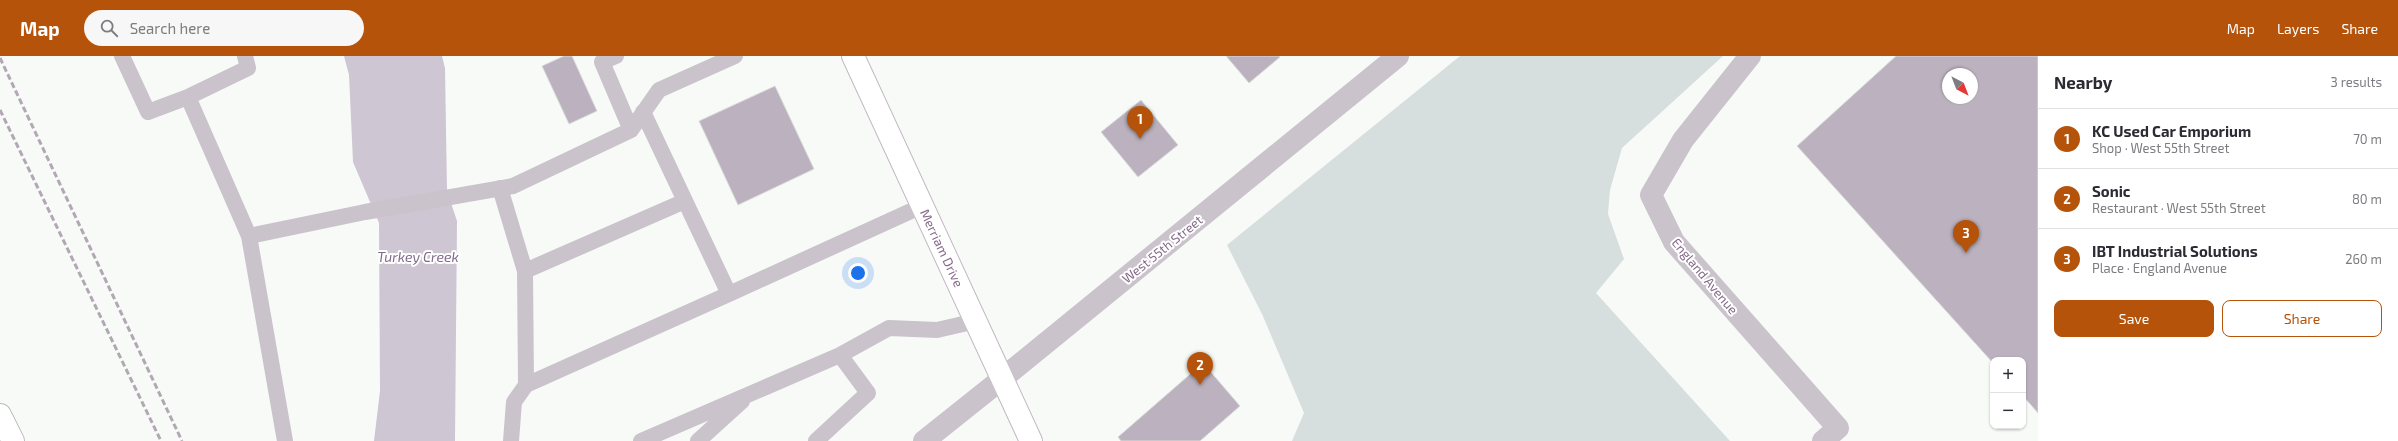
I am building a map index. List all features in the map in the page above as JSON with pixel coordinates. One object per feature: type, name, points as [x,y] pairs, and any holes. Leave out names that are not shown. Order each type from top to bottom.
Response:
[{"type":"main road","name":"Merriam Drive","points":[[853,56],[1031,441]]},
{"type":"main road","points":[[0,415],[13,441]]},
{"type":"street","name":"West 55th Street","points":[[924,441],[1398,56]]},
{"type":"street","name":"England Avenue","points":[[1750,56],[1683,140],[1651,195],[1674,242],[1838,428],[1823,441]]},
{"type":"lane","points":[[122,56],[148,112],[188,97],[248,68],[245,56]]},
{"type":"lane","points":[[616,56],[602,62],[631,130]]},
{"type":"lane","points":[[249,236],[365,212],[513,186],[631,130],[659,90],[734,56]]},
{"type":"lane","points":[[188,97],[249,236],[285,441]]},
{"type":"lane","points":[[643,112],[729,294]]},
{"type":"lane","points":[[500,188],[525,271],[526,385]]},
{"type":"lane","points":[[525,271],[685,201]]},
{"type":"lane","points":[[511,441],[514,402],[526,385],[922,206]]},
{"type":"lane","points":[[641,441],[840,355],[889,328],[937,330],[976,321]]},
{"type":"lane","points":[[816,441],[868,393],[840,355]]},
{"type":"lane","points":[[698,441],[752,392]]},
{"type":"shaded area","points":[[1460,56],[1723,56],[1622,148],[1610,190],[1608,214],[1624,259],[1596,293],[1730,441],[1292,441],[1304,413],[1262,314],[1227,245]]},
{"type":"water","name":"Turkey Creek","points":[[344,56],[442,56],[445,68],[447,191],[457,221],[455,441],[374,441],[380,391],[379,223],[353,162],[349,75]]},
{"type":"building","points":[[564,56],[572,56],[597,111],[569,124],[542,66]]},
{"type":"building","points":[[1226,56],[1279,56],[1280,57],[1249,83]]},
{"type":"building","points":[[1896,56],[2038,56],[2038,413],[2026,399],[2026,357],[1990,357],[1990,360],[1797,146]]},
{"type":"building","points":[[775,86],[814,169],[738,205],[699,121]]},
{"type":"building","points":[[1141,100],[1178,145],[1138,177],[1101,132]]},
{"type":"building","points":[[1203,363],[1240,406],[1200,441],[1121,441],[1118,437]]},
{"type":"railway","points":[[0,58],[182,441]]},
{"type":"railway","points":[[0,110],[161,441]]},
{"type":"place","name":"KC Used Car Emporium","points":[[1140,139]]},
{"type":"place","name":"IBT Industrial Solutions","points":[[1966,253]]},
{"type":"place","name":"Sonic","points":[[1200,385]]}]
